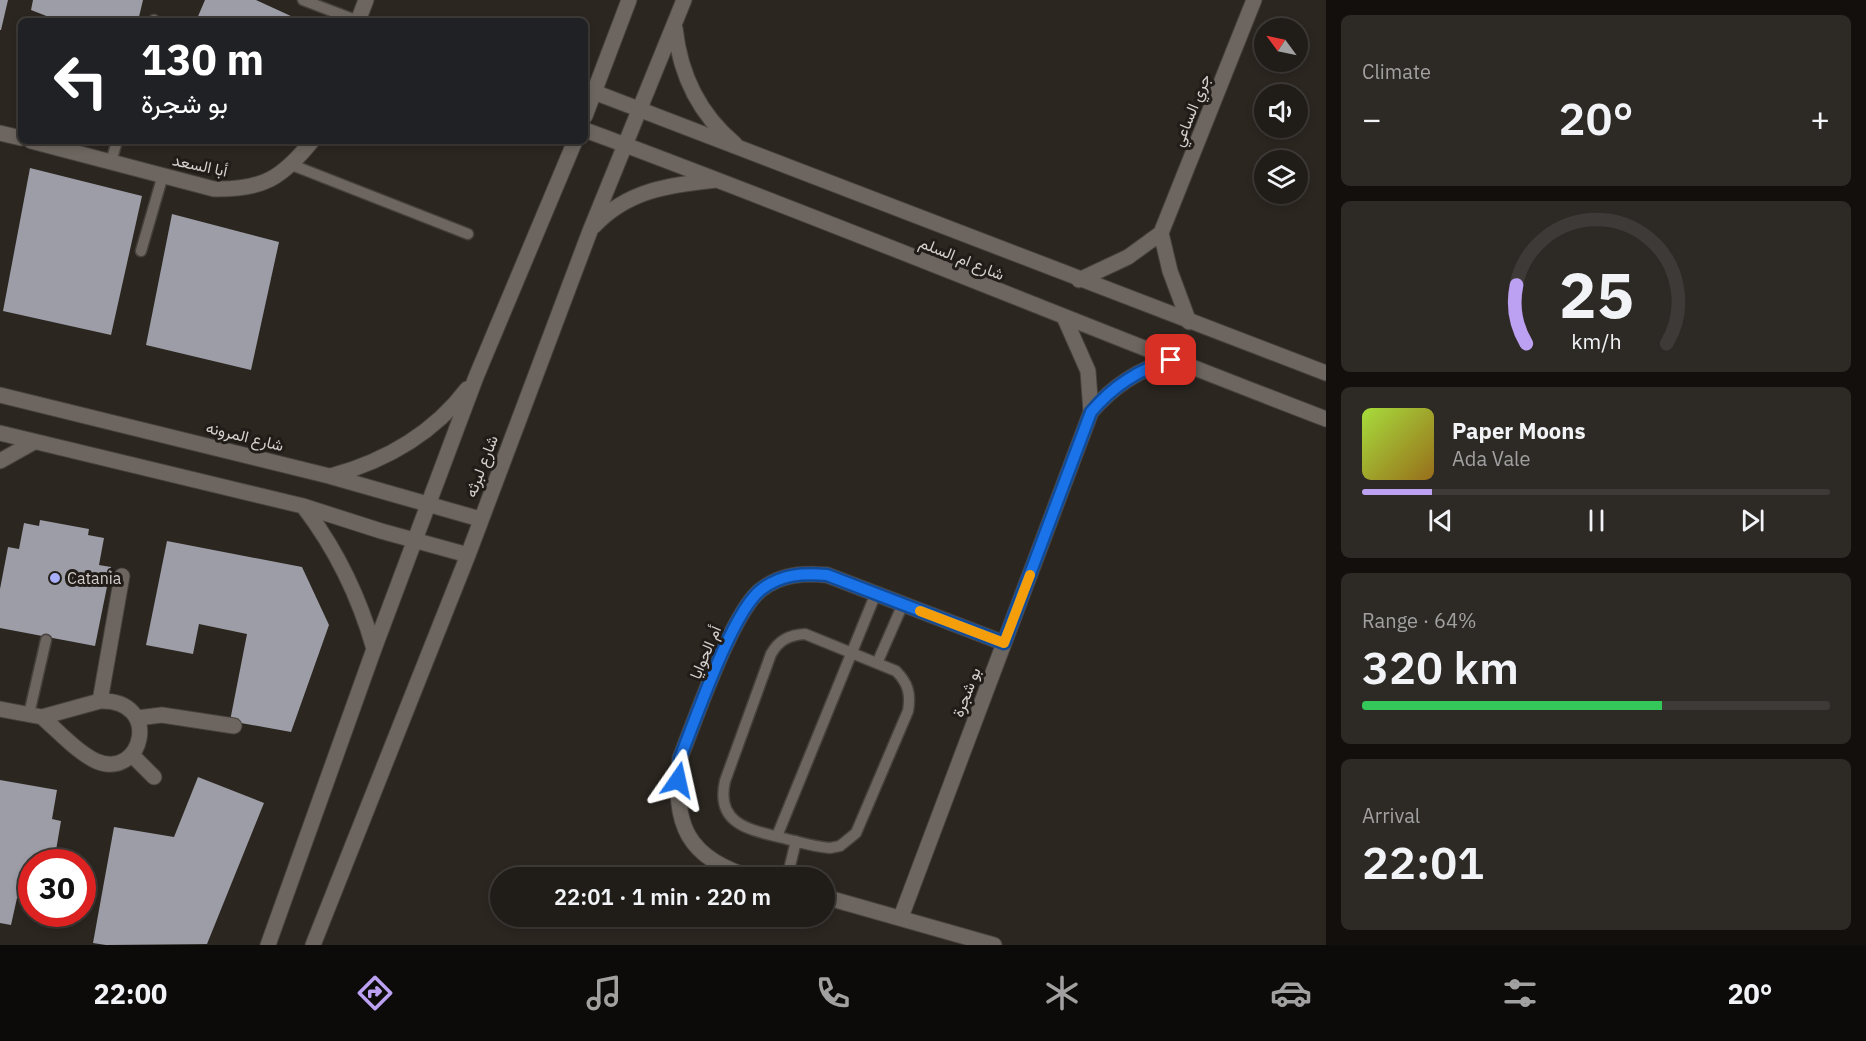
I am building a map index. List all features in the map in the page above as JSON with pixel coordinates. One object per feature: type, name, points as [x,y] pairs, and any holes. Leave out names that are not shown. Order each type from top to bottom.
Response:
[{"type":"street","points":[[359,18],[366,0]]},
{"type":"street","points":[[588,108],[629,0]]},
{"type":"street","name":"شارع لبرثه","points":[[313,945],[468,555],[590,231],[684,0]]},
{"type":"street","name":"جري الساعي","points":[[1161,233],[1254,0]]},
{"type":"street","points":[[675,24],[677,49],[694,96],[708,117],[745,152]]},
{"type":"street","name":"شارع ام السلم","points":[[594,92],[745,152],[1326,373]]},
{"type":"street","name":"شارع ام السلم","points":[[588,131],[719,180],[1065,319],[1326,419]]},
{"type":"street","points":[[0,133],[18,137]]},
{"type":"street","name":"أبا السعد","points":[[43,144],[214,189],[239,190],[265,184],[292,165],[310,144]]},
{"type":"street","points":[[267,945],[476,377],[574,144]]},
{"type":"street","points":[[590,231],[617,206],[639,194],[668,185],[719,180]]},
{"type":"street","points":[[1079,280],[1128,257],[1161,233],[1175,288],[1189,322]]},
{"type":"street","name":"بو شجرة","points":[[1065,319],[1088,371],[1091,412]]},
{"type":"street","name":"بو شجرة","points":[[901,917],[1091,412],[1112,390],[1136,374],[1171,360]]},
{"type":"street","points":[[329,476],[378,460],[423,433],[460,398],[476,377]]},
{"type":"street","name":"شارع المرونه","points":[[0,395],[329,476],[480,519]]},
{"type":"street","points":[[0,433],[303,506],[468,555]]},
{"type":"street","points":[[0,461],[34,442]]},
{"type":"street","points":[[303,506],[319,526],[346,572],[374,649]]},
{"type":"street","name":"أم الحوايا","points":[[724,867],[693,845],[683,823],[678,804],[680,758],[735,626],[746,605],[761,589],[784,577],[804,573],[827,575],[1004,643]]},
{"type":"street","points":[[100,701],[122,576]]},
{"type":"street","points":[[0,709],[36,716],[100,701],[119,702],[137,718],[140,733],[132,755]]},
{"type":"street","points":[[137,718],[162,715],[234,726]]},
{"type":"street","points":[[36,716],[94,760],[110,763],[132,755]]},
{"type":"street","points":[[132,755],[154,777]]},
{"type":"street","points":[[835,900],[994,945]]},
{"type":"lane","points":[[303,0],[350,18]]},
{"type":"lane","points":[[111,162],[116,144]]},
{"type":"lane","points":[[292,165],[468,234]]},
{"type":"lane","points":[[141,251],[163,176]]},
{"type":"lane","points":[[777,836],[876,593]]},
{"type":"lane","points":[[878,661],[903,604]]},
{"type":"lane","points":[[805,634],[878,661],[896,671],[904,679],[910,700],[908,711],[856,833],[840,846],[830,848],[749,829],[732,819],[726,811],[722,791],[775,646],[788,636],[805,634]]},
{"type":"lane","points":[[36,716],[46,640]]},
{"type":"lane","points":[[790,867],[796,841]]},
{"type":"building","points":[[0,0],[8,0],[1,30],[0,30]]},
{"type":"building","points":[[33,0],[143,0],[139,18],[49,18],[31,10]]},
{"type":"building","points":[[205,0],[256,0],[293,17],[292,18],[197,18]]},
{"type":"building","points":[[30,168],[142,196],[111,335],[3,311]]},
{"type":"building","points":[[172,214],[279,242],[251,370],[146,345]]},
{"type":"building","name":"Catania","points":[[40,520],[89,529],[88,535],[104,538],[99,565],[111,567],[95,646],[0,628],[0,589],[8,547],[19,549],[24,523],[39,526]]},
{"type":"building","points":[[167,541],[302,567],[329,625],[291,732],[230,721],[247,634],[199,624],[193,654],[146,645]]},
{"type":"building","points":[[198,777],[264,803],[207,944],[106,945],[93,943],[114,827],[174,837]]},
{"type":"building","points":[[0,780],[57,790],[52,819],[61,821],[56,849],[18,849],[18,898],[11,925],[0,923]]},
{"type":"slow traffic","points":[[920,611],[1004,643],[1030,575]]},
{"type":"place","name":"Catania","points":[[55,578]]},
{"type":"route","points":[[678,780],[680,758],[735,626],[746,605],[761,589],[784,577],[804,573],[827,575],[1004,643],[1091,412],[1112,390],[1136,374],[1171,360]]}]
